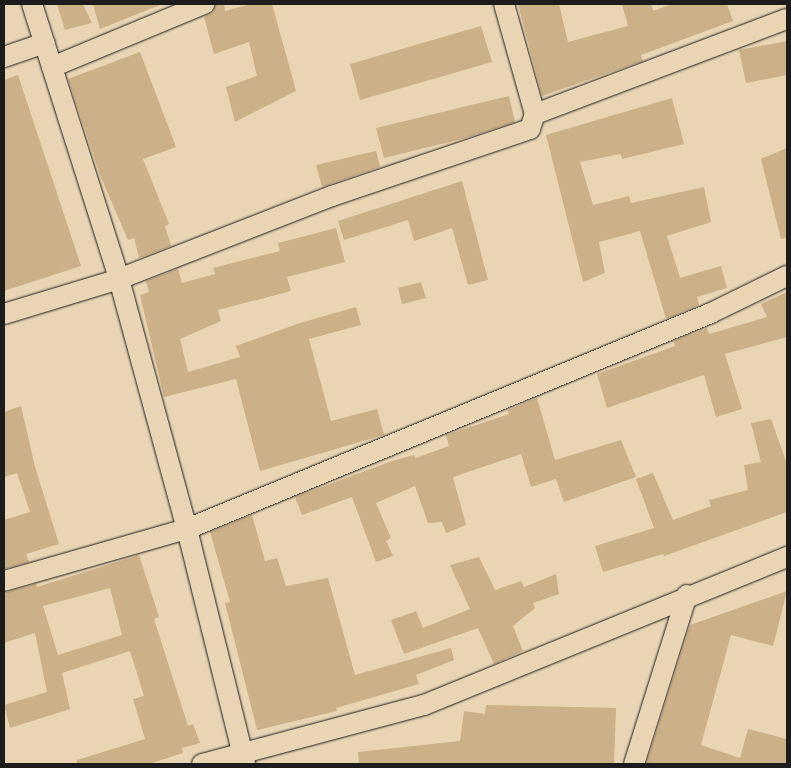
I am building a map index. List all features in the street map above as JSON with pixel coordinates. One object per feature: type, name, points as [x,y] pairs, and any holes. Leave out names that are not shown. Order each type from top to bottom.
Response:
[{"type":"street","points":[[32,4],[119,278],[187,529],[244,758]]},
{"type":"street","points":[[52,67],[204,4]]},
{"type":"street","points":[[4,314],[119,278],[332,196],[530,129],[535,114],[504,4]]},
{"type":"street","points":[[535,114],[787,19]]},
{"type":"street","points":[[4,57],[44,43]]},
{"type":"street","points":[[4,582],[187,529],[702,316],[787,276]]},
{"type":"street","points":[[202,764],[244,758],[424,705],[687,596],[787,557]]},
{"type":"street","points":[[634,764],[687,596]]},
{"type":"building","points":[[57,4],[83,4],[92,23],[65,30]]},
{"type":"building","points":[[93,4],[160,4],[160,5],[100,29]]},
{"type":"building","points":[[216,4],[224,4],[225,11],[251,4],[272,4],[296,91],[235,122],[226,87],[257,76],[249,42],[214,54],[204,17],[213,12]]},
{"type":"building","points":[[518,4],[559,4],[568,42],[628,26],[622,4],[651,4],[653,11],[672,4],[727,4],[733,21],[641,55],[643,61],[542,96]]},
{"type":"building","points":[[481,26],[492,62],[360,100],[350,64]]},
{"type":"building","points":[[787,41],[787,75],[746,83],[739,50]]},
{"type":"building","points":[[140,52],[176,147],[143,159],[169,224],[165,226],[171,246],[139,258],[134,238],[128,240],[100,175],[68,79]]},
{"type":"building","points":[[18,75],[81,266],[4,291],[4,80]]},
{"type":"building","points":[[509,96],[515,122],[466,138],[384,158],[376,128]]},
{"type":"building","points":[[672,98],[684,144],[622,159],[621,154],[580,162],[593,205],[629,196],[631,203],[704,187],[711,222],[667,236],[680,278],[721,266],[727,288],[697,297],[699,305],[666,319],[640,231],[599,242],[605,273],[583,282],[546,135]]},
{"type":"building","points":[[787,148],[787,238],[781,239],[761,159]]},
{"type":"building","points":[[376,151],[380,167],[322,187],[316,165]]},
{"type":"building","points":[[462,181],[488,280],[468,285],[452,228],[414,241],[408,220],[344,240],[338,221]]},
{"type":"building","points":[[336,228],[345,262],[287,277],[291,291],[218,310],[221,321],[180,339],[188,372],[240,357],[236,346],[300,323],[356,307],[361,325],[309,339],[331,421],[377,409],[384,435],[260,471],[236,379],[164,397],[140,295],[149,292],[146,281],[178,269],[182,283],[215,274],[213,268],[280,251],[278,243]]},
{"type":"building","points":[[421,282],[426,298],[402,304],[398,288]]},
{"type":"building","points":[[787,292],[787,337],[725,354],[742,409],[716,417],[704,375],[607,408],[597,374],[675,346],[673,341],[707,328],[709,334],[767,317],[761,304]]},
{"type":"building","points":[[537,398],[555,460],[621,440],[636,477],[564,502],[556,479],[531,487],[521,454],[453,477],[466,525],[446,533],[442,522],[428,523],[415,486],[376,503],[391,538],[386,541],[393,556],[376,562],[352,497],[302,515],[295,497],[392,461],[414,455],[416,458],[449,446],[446,435],[509,414],[508,410]]},
{"type":"building","points":[[21,406],[35,467],[59,544],[26,554],[29,562],[4,569],[4,520],[30,512],[17,473],[4,477],[4,412]]},
{"type":"building","points":[[771,419],[787,464],[787,512],[664,556],[663,554],[603,572],[595,546],[654,528],[636,479],[653,473],[673,520],[711,506],[709,500],[748,490],[744,465],[761,462],[751,423]]},
{"type":"building","points":[[252,515],[265,561],[277,558],[286,586],[328,578],[355,675],[451,648],[454,660],[416,675],[419,684],[336,708],[337,711],[257,730],[225,603],[230,602],[210,532]]},
{"type":"building","points":[[139,555],[159,617],[154,619],[188,726],[193,724],[200,743],[182,748],[183,753],[149,764],[77,764],[77,760],[145,739],[133,699],[144,696],[130,651],[62,673],[70,709],[10,728],[4,705],[47,692],[35,633],[4,643],[4,593],[36,584],[37,587]],"holes":[[[110,588],[122,635],[58,655],[43,606]]]},
{"type":"building","points":[[479,557],[495,590],[521,581],[524,587],[556,574],[559,594],[533,603],[535,608],[513,626],[523,651],[494,664],[478,628],[404,654],[391,620],[416,611],[423,628],[470,609],[450,565]]},
{"type":"building","points":[[787,591],[773,646],[731,635],[701,745],[740,758],[748,729],[787,739],[787,764],[646,764],[690,625]]},
{"type":"building","points":[[486,705],[616,708],[614,764],[359,764],[358,752],[460,741],[464,711],[485,714]]}]
